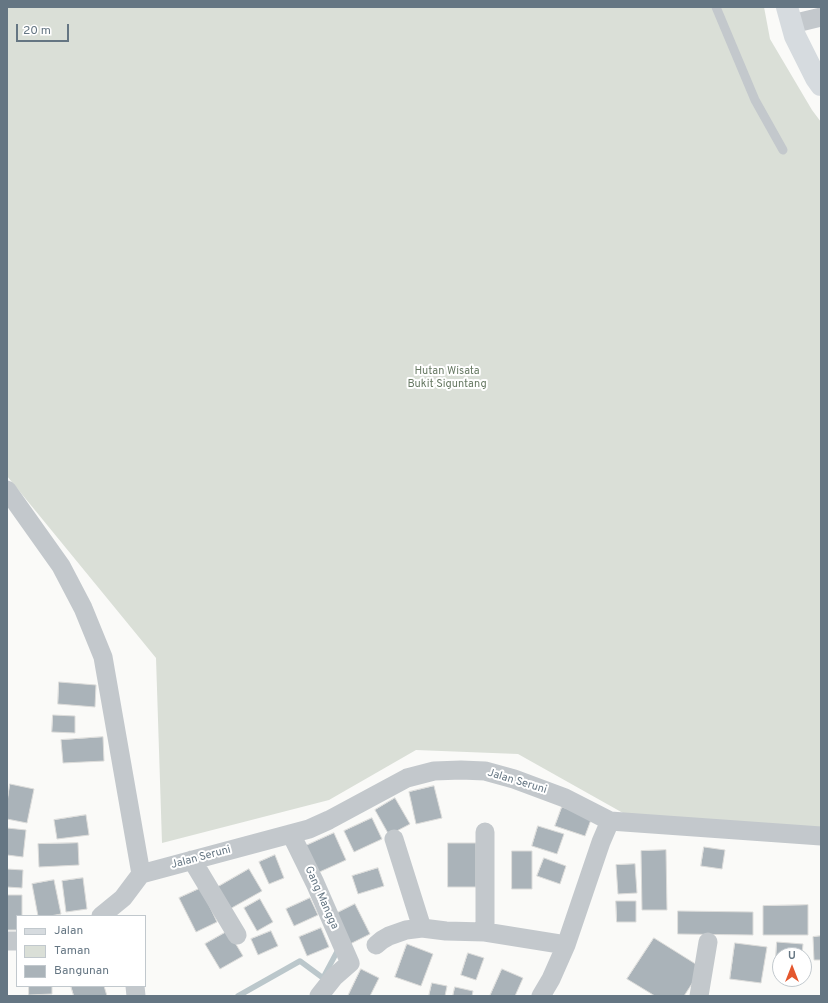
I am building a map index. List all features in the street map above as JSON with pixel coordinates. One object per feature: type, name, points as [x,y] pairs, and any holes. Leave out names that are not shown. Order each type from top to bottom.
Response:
[{"type":"street","points":[[821,17],[789,15],[795,36],[821,85]]},
{"type":"street","points":[[7,490],[61,566],[84,608],[103,657],[141,874],[126,907],[104,915]]},
{"type":"street","name":"Jalan Seruni","points":[[141,874],[309,829],[329,820],[407,778],[434,771],[485,771],[514,779],[565,798],[610,821],[821,836]]},
{"type":"street","points":[[541,996],[552,979],[566,944],[601,842],[610,821]]},
{"type":"street","points":[[485,832],[485,932]]},
{"type":"street","name":"Gang Mangga","points":[[291,834],[350,963],[334,977],[319,996]]},
{"type":"street","points":[[394,839],[422,928]]},
{"type":"street","points":[[192,860],[237,935]]},
{"type":"street","points":[[376,945],[389,936],[406,930],[422,928],[446,931],[485,932],[566,944]]},
{"type":"street","points":[[699,996],[708,942]]},
{"type":"lane","points":[[716,7],[755,100],[783,150]]},
{"type":"green space","name":"Hutan Wisata Bukit Siguntang","points":[[7,7],[764,7],[770,39],[812,110],[821,122],[821,831],[623,813],[518,754],[416,750],[329,800],[162,843],[156,658],[7,476]]},
{"type":"building","points":[[59,682],[96,685],[95,707],[58,704]]},
{"type":"building","points":[[53,715],[75,716],[75,733],[52,732]]},
{"type":"building","points":[[103,737],[104,761],[63,763],[61,740]]},
{"type":"building","points":[[10,784],[34,789],[27,823],[7,819],[7,803]]},
{"type":"building","points":[[434,786],[442,818],[416,824],[409,792]]},
{"type":"building","points":[[395,798],[410,824],[389,835],[375,810]]},
{"type":"building","points":[[562,807],[592,817],[585,836],[555,826]]},
{"type":"building","points":[[86,815],[89,835],[57,839],[54,820]]},
{"type":"building","points":[[372,818],[382,839],[354,852],[344,831]]},
{"type":"building","points":[[538,826],[564,834],[557,854],[532,846]]},
{"type":"building","points":[[7,828],[26,830],[23,857],[7,855]]},
{"type":"building","points":[[334,833],[346,860],[315,874],[303,847]]},
{"type":"building","points":[[78,843],[79,865],[39,867],[38,844]]},
{"type":"building","points":[[448,843],[476,843],[476,887],[448,887]]},
{"type":"building","points":[[704,847],[725,850],[722,869],[701,866]]},
{"type":"building","points":[[666,850],[667,910],[642,910],[641,851]]},
{"type":"building","points":[[512,851],[532,851],[532,889],[512,889]]},
{"type":"building","points":[[275,855],[284,878],[269,884],[259,862]]},
{"type":"building","points":[[544,858],[566,866],[560,884],[537,876]]},
{"type":"building","points":[[635,864],[637,893],[618,894],[616,865]]},
{"type":"building","points":[[378,868],[384,886],[358,894],[352,876]]},
{"type":"building","points":[[7,869],[23,870],[22,888],[7,887]]},
{"type":"building","points":[[249,869],[262,891],[228,910],[216,888]]},
{"type":"building","points":[[83,878],[87,909],[66,912],[62,881]]},
{"type":"building","points":[[54,880],[61,914],[38,915],[32,884]]},
{"type":"building","points":[[201,888],[217,922],[196,932],[179,898]]},
{"type":"building","points":[[7,895],[22,895],[22,915],[16,915],[16,930],[7,930]]},
{"type":"building","points":[[310,898],[318,915],[294,926],[286,909]]},
{"type":"building","points":[[260,899],[273,922],[257,931],[244,908]]},
{"type":"building","points":[[616,901],[636,901],[636,922],[617,922]]},
{"type":"building","points":[[355,904],[370,934],[350,944],[335,914]]},
{"type":"building","points":[[808,905],[808,935],[763,935],[763,906]]},
{"type":"building","points":[[678,911],[753,912],[753,935],[678,934]]},
{"type":"building","points":[[321,928],[329,947],[307,956],[299,937]]},
{"type":"building","points":[[228,931],[243,956],[220,969],[205,944]]},
{"type":"building","points":[[271,931],[278,946],[258,955],[251,939]]},
{"type":"building","points":[[821,936],[821,960],[814,960],[813,937]]},
{"type":"building","points":[[654,938],[702,968],[684,996],[655,996],[627,979]]},
{"type":"building","points":[[777,942],[803,944],[803,947],[777,947]]},
{"type":"building","points":[[735,943],[767,947],[761,983],[730,979]]},
{"type":"building","points":[[407,944],[433,954],[421,986],[395,977]]},
{"type":"building","points":[[468,953],[484,958],[476,980],[461,975]]},
{"type":"building","points":[[361,969],[379,978],[370,996],[348,996]]},
{"type":"building","points":[[502,969],[523,978],[515,996],[490,996]]},
{"type":"building","points":[[432,983],[447,986],[445,996],[429,996]]},
{"type":"building","points":[[29,987],[52,987],[52,994],[29,995]]},
{"type":"building","points":[[71,987],[104,987],[107,996],[74,996]]},
{"type":"building","points":[[455,987],[473,991],[472,996],[453,996]]},
{"type":"waterway","points":[[238,996],[300,961],[323,978],[339,948]]}]
